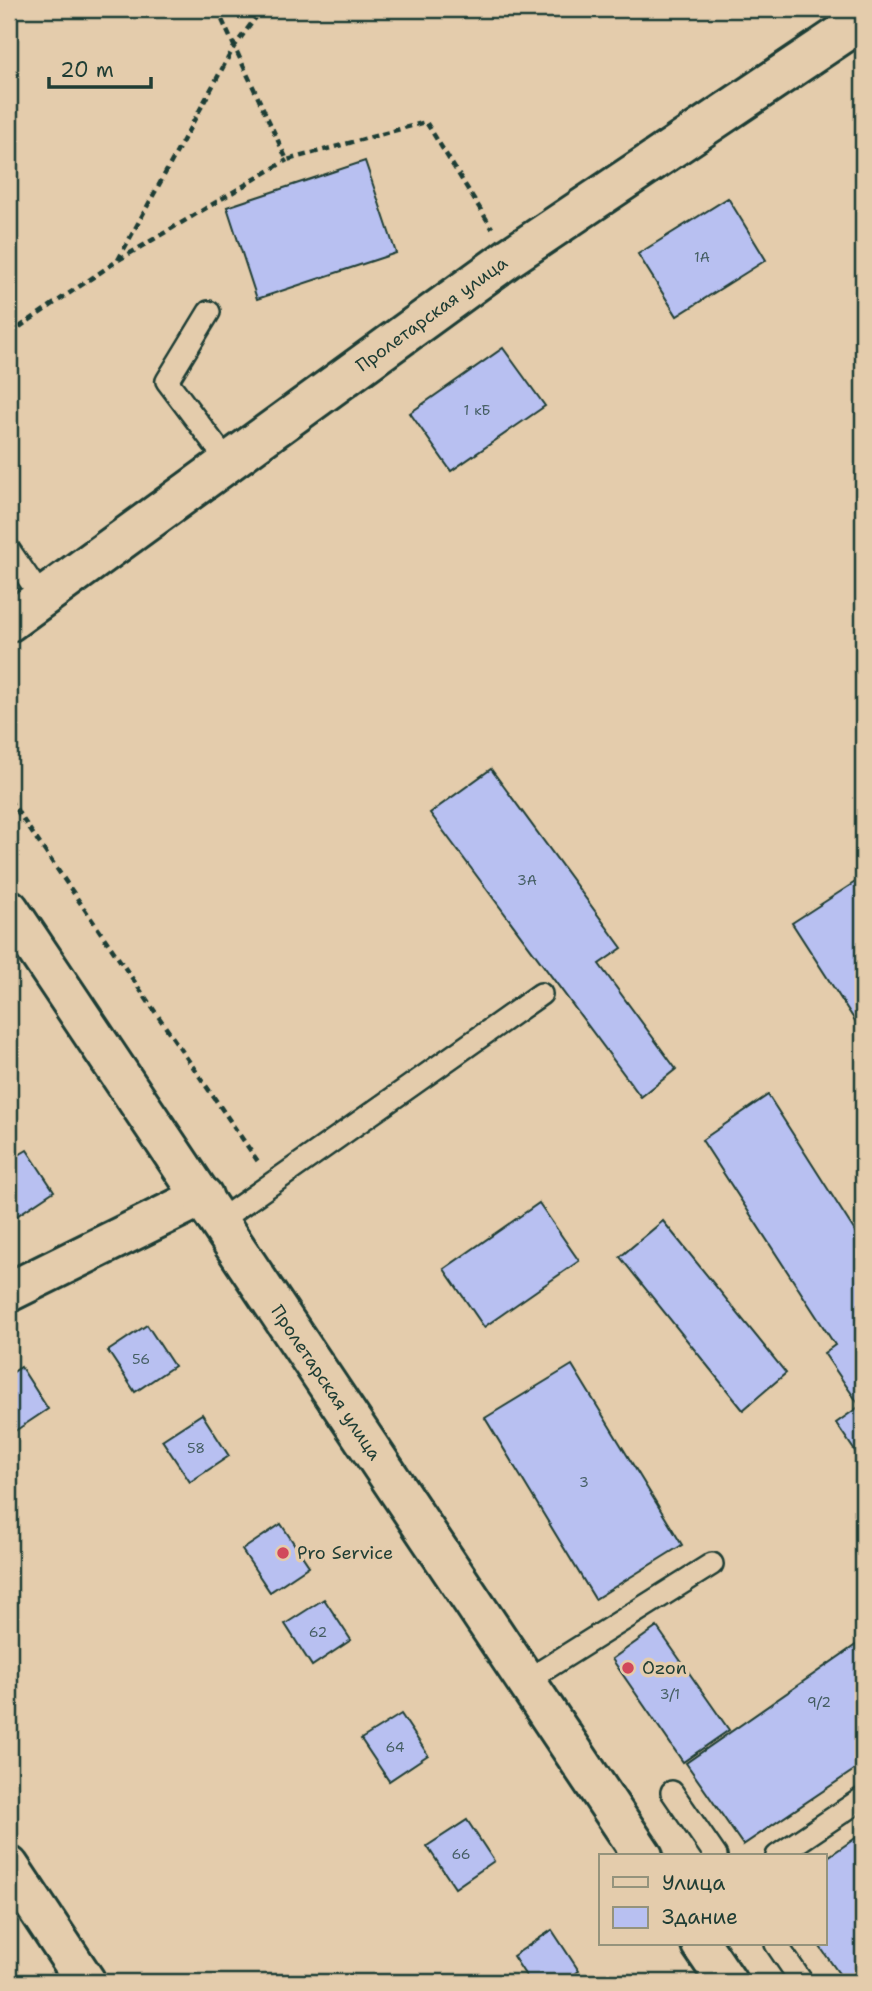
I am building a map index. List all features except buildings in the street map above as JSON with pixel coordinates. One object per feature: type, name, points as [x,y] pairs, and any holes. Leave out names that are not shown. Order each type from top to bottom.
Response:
[{"type":"street","name":"Пролетарская улица","points":[[9,622],[510,257],[863,20]]},
{"type":"street","name":"Пролетарская улица","points":[[9,909],[642,1854]]},
{"type":"street","points":[[9,1292],[211,1209]]},
{"type":"street","points":[[9,1866],[86,1982]]},
{"type":"street","points":[[702,1946],[727,1982]]},
{"type":"lane","points":[[209,312],[167,381],[228,462]]},
{"type":"lane","points":[[9,550],[42,598]]},
{"type":"lane","points":[[211,1209],[273,1184],[541,994]]},
{"type":"lane","points":[[526,1681],[712,1564]]},
{"type":"lane","points":[[672,1792],[715,1854]]},
{"type":"lane","points":[[780,1854],[863,1798]]},
{"type":"lane","points":[[777,1946],[802,1982]]},
{"type":"path","points":[[217,9],[287,160]]},
{"type":"path","points":[[117,261],[234,47],[262,9]]},
{"type":"path","points":[[9,334],[117,261],[287,160],[426,122],[510,257]]},
{"type":"path","points":[[9,799],[273,1184]]},
{"type":"place","name":"Pro Service","points":[[283,1553]]},
{"type":"place","name":"Ozon","points":[[628,1668]]}]
